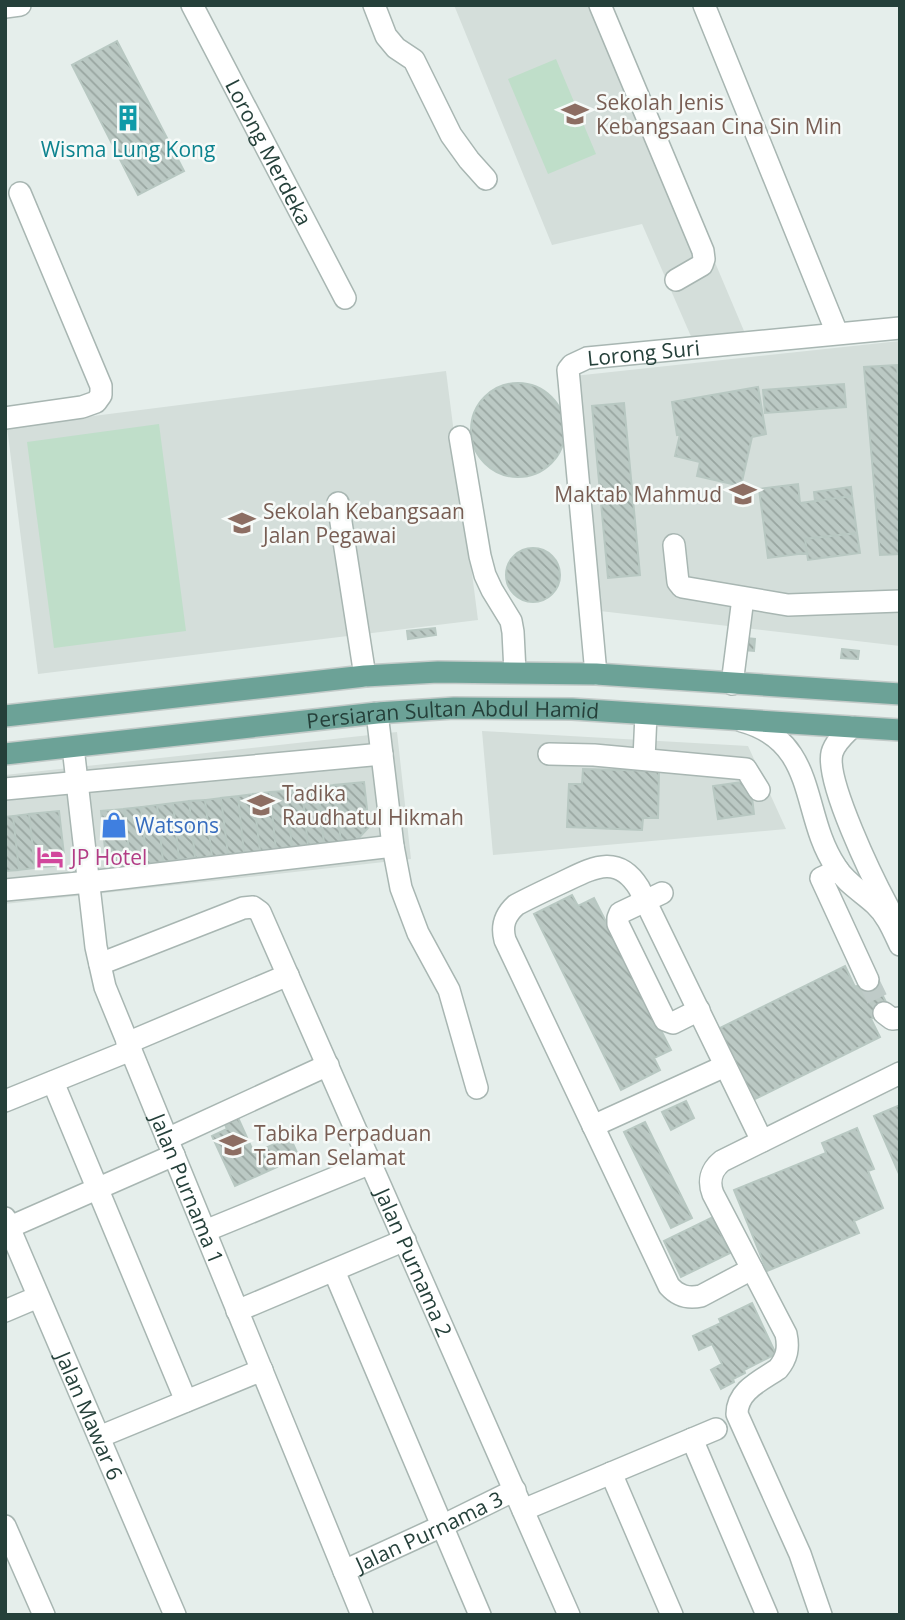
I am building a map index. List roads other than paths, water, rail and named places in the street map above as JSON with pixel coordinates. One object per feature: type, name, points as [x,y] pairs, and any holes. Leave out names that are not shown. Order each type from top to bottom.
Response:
[{"type":"main road","name":"Persiaran Sultan Abdul Hamid","points":[[5,716],[365,676],[438,672],[644,676],[900,694]]},
{"type":"main road","points":[[644,676],[644,714]]},
{"type":"main road","name":"Persiaran Sultan Abdul Hamid","points":[[5,754],[377,713],[466,708],[572,709],[900,730]]},
{"type":"street","points":[[5,7],[20,5]]},
{"type":"street","name":"Lorong Merdeka","points":[[192,5],[345,298]]},
{"type":"street","points":[[374,5],[386,36],[419,67],[451,135],[486,179]]},
{"type":"street","points":[[600,5],[703,251],[702,265],[676,280]]},
{"type":"street","points":[[704,5],[837,333]]},
{"type":"street","points":[[5,418],[82,407],[96,402],[101,395],[101,386],[20,194]]},
{"type":"street","name":"Lorong Suri","points":[[596,674],[568,370],[572,365],[587,358],[900,328]]},
{"type":"street","points":[[460,437],[485,575],[511,621],[514,673]]},
{"type":"street","points":[[338,503],[365,676]]},
{"type":"street","points":[[674,545],[678,582],[682,587],[788,605],[900,601]]},
{"type":"street","points":[[732,684],[743,597]]},
{"type":"street","points":[[377,713],[393,846],[401,888],[418,933],[449,990],[477,1088]]},
{"type":"street","points":[[644,714],[644,760]]},
{"type":"street","points":[[737,720],[772,734],[791,753],[802,776],[823,842],[838,870],[881,910],[895,935]]},
{"type":"street","points":[[852,727],[831,755],[833,773],[856,840],[888,907],[895,935]]},
{"type":"street","name":"Jalan Purnama 1","points":[[73,747],[96,947],[107,993],[362,1615]]},
{"type":"street","points":[[5,789],[382,754]]},
{"type":"street","points":[[549,754],[594,755],[746,769],[759,790]]},
{"type":"street","points":[[5,890],[393,846]]},
{"type":"street","points":[[752,1269],[701,1296],[689,1297],[675,1292],[669,1286],[505,940],[503,926],[508,912],[516,905],[594,867],[612,866],[628,874],[654,897],[699,1010],[762,1141]]},
{"type":"street","points":[[838,870],[821,878],[869,980]]},
{"type":"street","points":[[654,897],[620,914],[617,921],[663,1018],[673,1023],[699,1010]]},
{"type":"street","name":"Jalan Purnama 2","points":[[100,964],[243,908],[253,907],[260,912],[569,1615]]},
{"type":"street","points":[[5,1101],[53,1082],[288,975]]},
{"type":"street","points":[[7,1223],[98,1188],[170,1147],[328,1065]]},
{"type":"street","points":[[593,1126],[726,1066]]},
{"type":"street","points":[[821,1615],[800,1554],[737,1414],[738,1401],[742,1394],[782,1364],[787,1352],[786,1334],[713,1194],[710,1180],[714,1169],[722,1161],[900,1073]]},
{"type":"street","points":[[53,1082],[186,1401]]},
{"type":"street","points":[[205,1231],[371,1163]]},
{"type":"street","name":"Jalan Mawar 6","points":[[7,1223],[175,1615]]},
{"type":"street","points":[[237,1311],[404,1240]]},
{"type":"street","points":[[334,1271],[480,1615]]},
{"type":"street","points":[[5,1311],[38,1297]]},
{"type":"street","points":[[99,1437],[262,1370]]},
{"type":"street","points":[[523,1510],[716,1429]]},
{"type":"street","points":[[692,1439],[767,1615]]},
{"type":"street","points":[[611,1473],[672,1615]]},
{"type":"street","name":"Jalan Purnama 3","points":[[344,1571],[515,1490]]},
{"type":"street","points":[[5,1526],[44,1615]]},
{"type":"tunnel","points":[[868,980],[884,1013]]},
{"type":"place","name":"Sekolah Jenis Kebangsaan Cina Sin Min","points":[[575,114]]},
{"type":"place","name":"Wisma Lung Kong","points":[[128,118]]},
{"type":"place","name":"Maktab Mahmud","points":[[743,494]]},
{"type":"place","name":"Sekolah Kebangsaan Jalan Pegawai","points":[[242,523]]},
{"type":"place","name":"Tadika Raudhatul Hikmah","points":[[261,805]]},
{"type":"place","name":"Watsons","points":[[114,825]]},
{"type":"place","name":"JP Hotel","points":[[50,857]]},
{"type":"place","name":"Tabika Perpaduan Taman Selamat","points":[[233,1145]]}]
